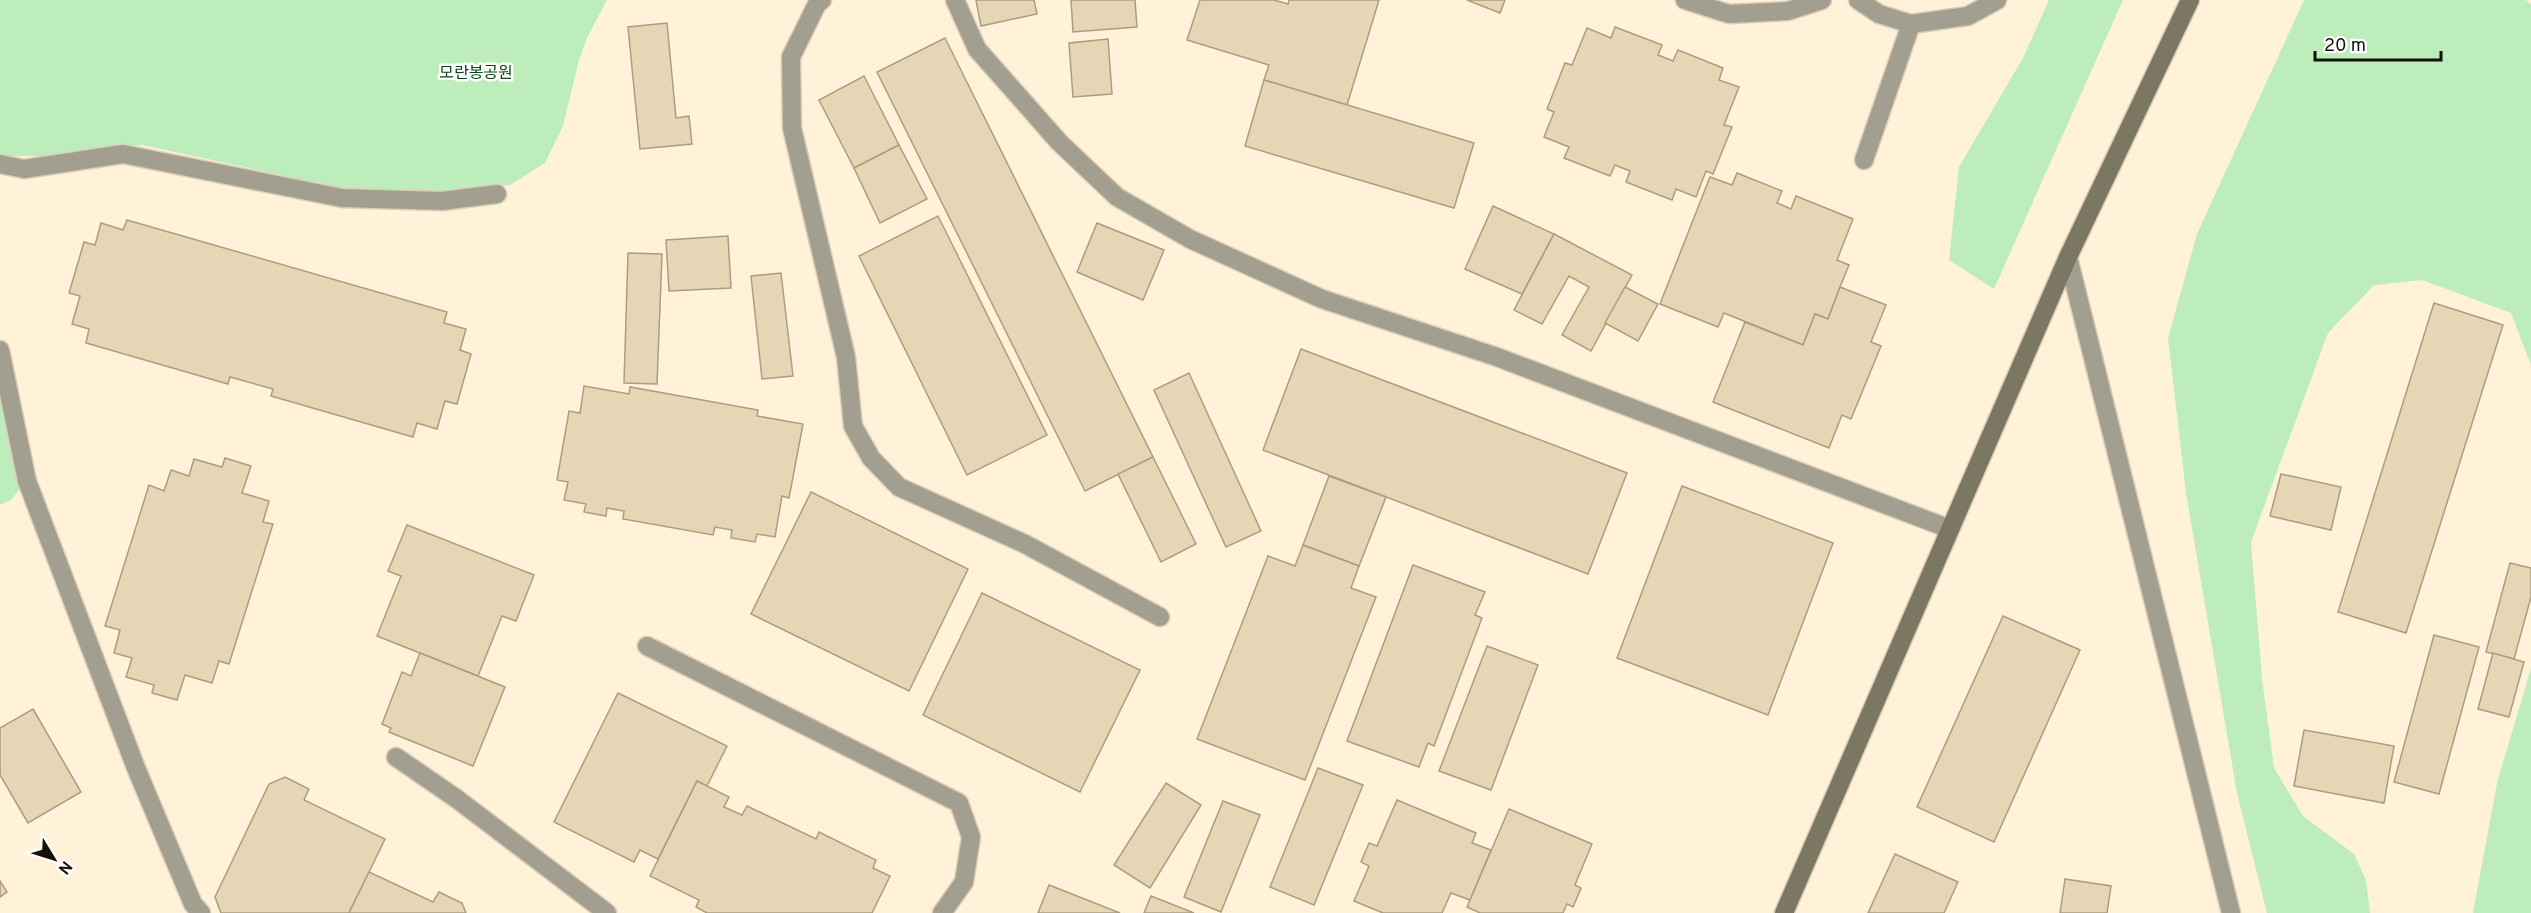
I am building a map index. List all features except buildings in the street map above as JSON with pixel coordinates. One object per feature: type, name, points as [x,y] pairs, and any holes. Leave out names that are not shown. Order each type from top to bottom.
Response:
[{"type":"main road","points":[[1784,913],[2068,257],[2190,0]]},
{"type":"street","points":[[822,0],[817,4],[791,57],[792,128],[846,357],[853,426],[857,434],[871,458],[899,487],[1025,544],[1160,617]]},
{"type":"street","points":[[955,0],[977,49],[1059,142],[1117,197],[1190,239],[1322,299],[1497,357],[1950,529]]},
{"type":"street","points":[[1685,0],[1729,14],[1788,11],[1822,0]]},
{"type":"street","points":[[1858,0],[1879,14],[1911,24],[1968,16],[1997,0]]},
{"type":"street","points":[[1864,160],[1911,24]]},
{"type":"street","points":[[0,164],[24,169],[123,154],[342,198],[442,201],[497,194]]},
{"type":"street","points":[[2068,257],[2231,913]]},
{"type":"street","points":[[0,350],[27,481],[136,768],[194,904],[201,913]]},
{"type":"street","points":[[647,646],[959,803],[971,837],[964,882],[942,913]]},
{"type":"street","points":[[396,757],[457,799],[607,913]]},
{"type":"green space","name":"모란봉공원","points":[[0,0],[607,0],[587,38],[579,60],[563,126],[545,163],[510,185],[449,194],[346,189],[142,145],[95,148],[45,156],[9,156],[0,153]]},
{"type":"green space","points":[[2049,0],[2123,0],[1994,289],[1949,260],[1959,167],[2023,58]]},
{"type":"green space","points":[[2304,0],[2526,0],[2531,4],[2531,365],[2511,313],[2422,280],[2374,285],[2328,333],[2251,542],[2262,679],[2274,768],[2303,816],[2354,854],[2366,880],[2370,913],[2267,913],[2237,793],[2186,493],[2168,338],[2197,234]]},
{"type":"green space","points":[[0,392],[20,489],[11,500],[0,505]]},
{"type":"green space","points":[[2531,668],[2531,913],[2473,913],[2497,783]]}]
